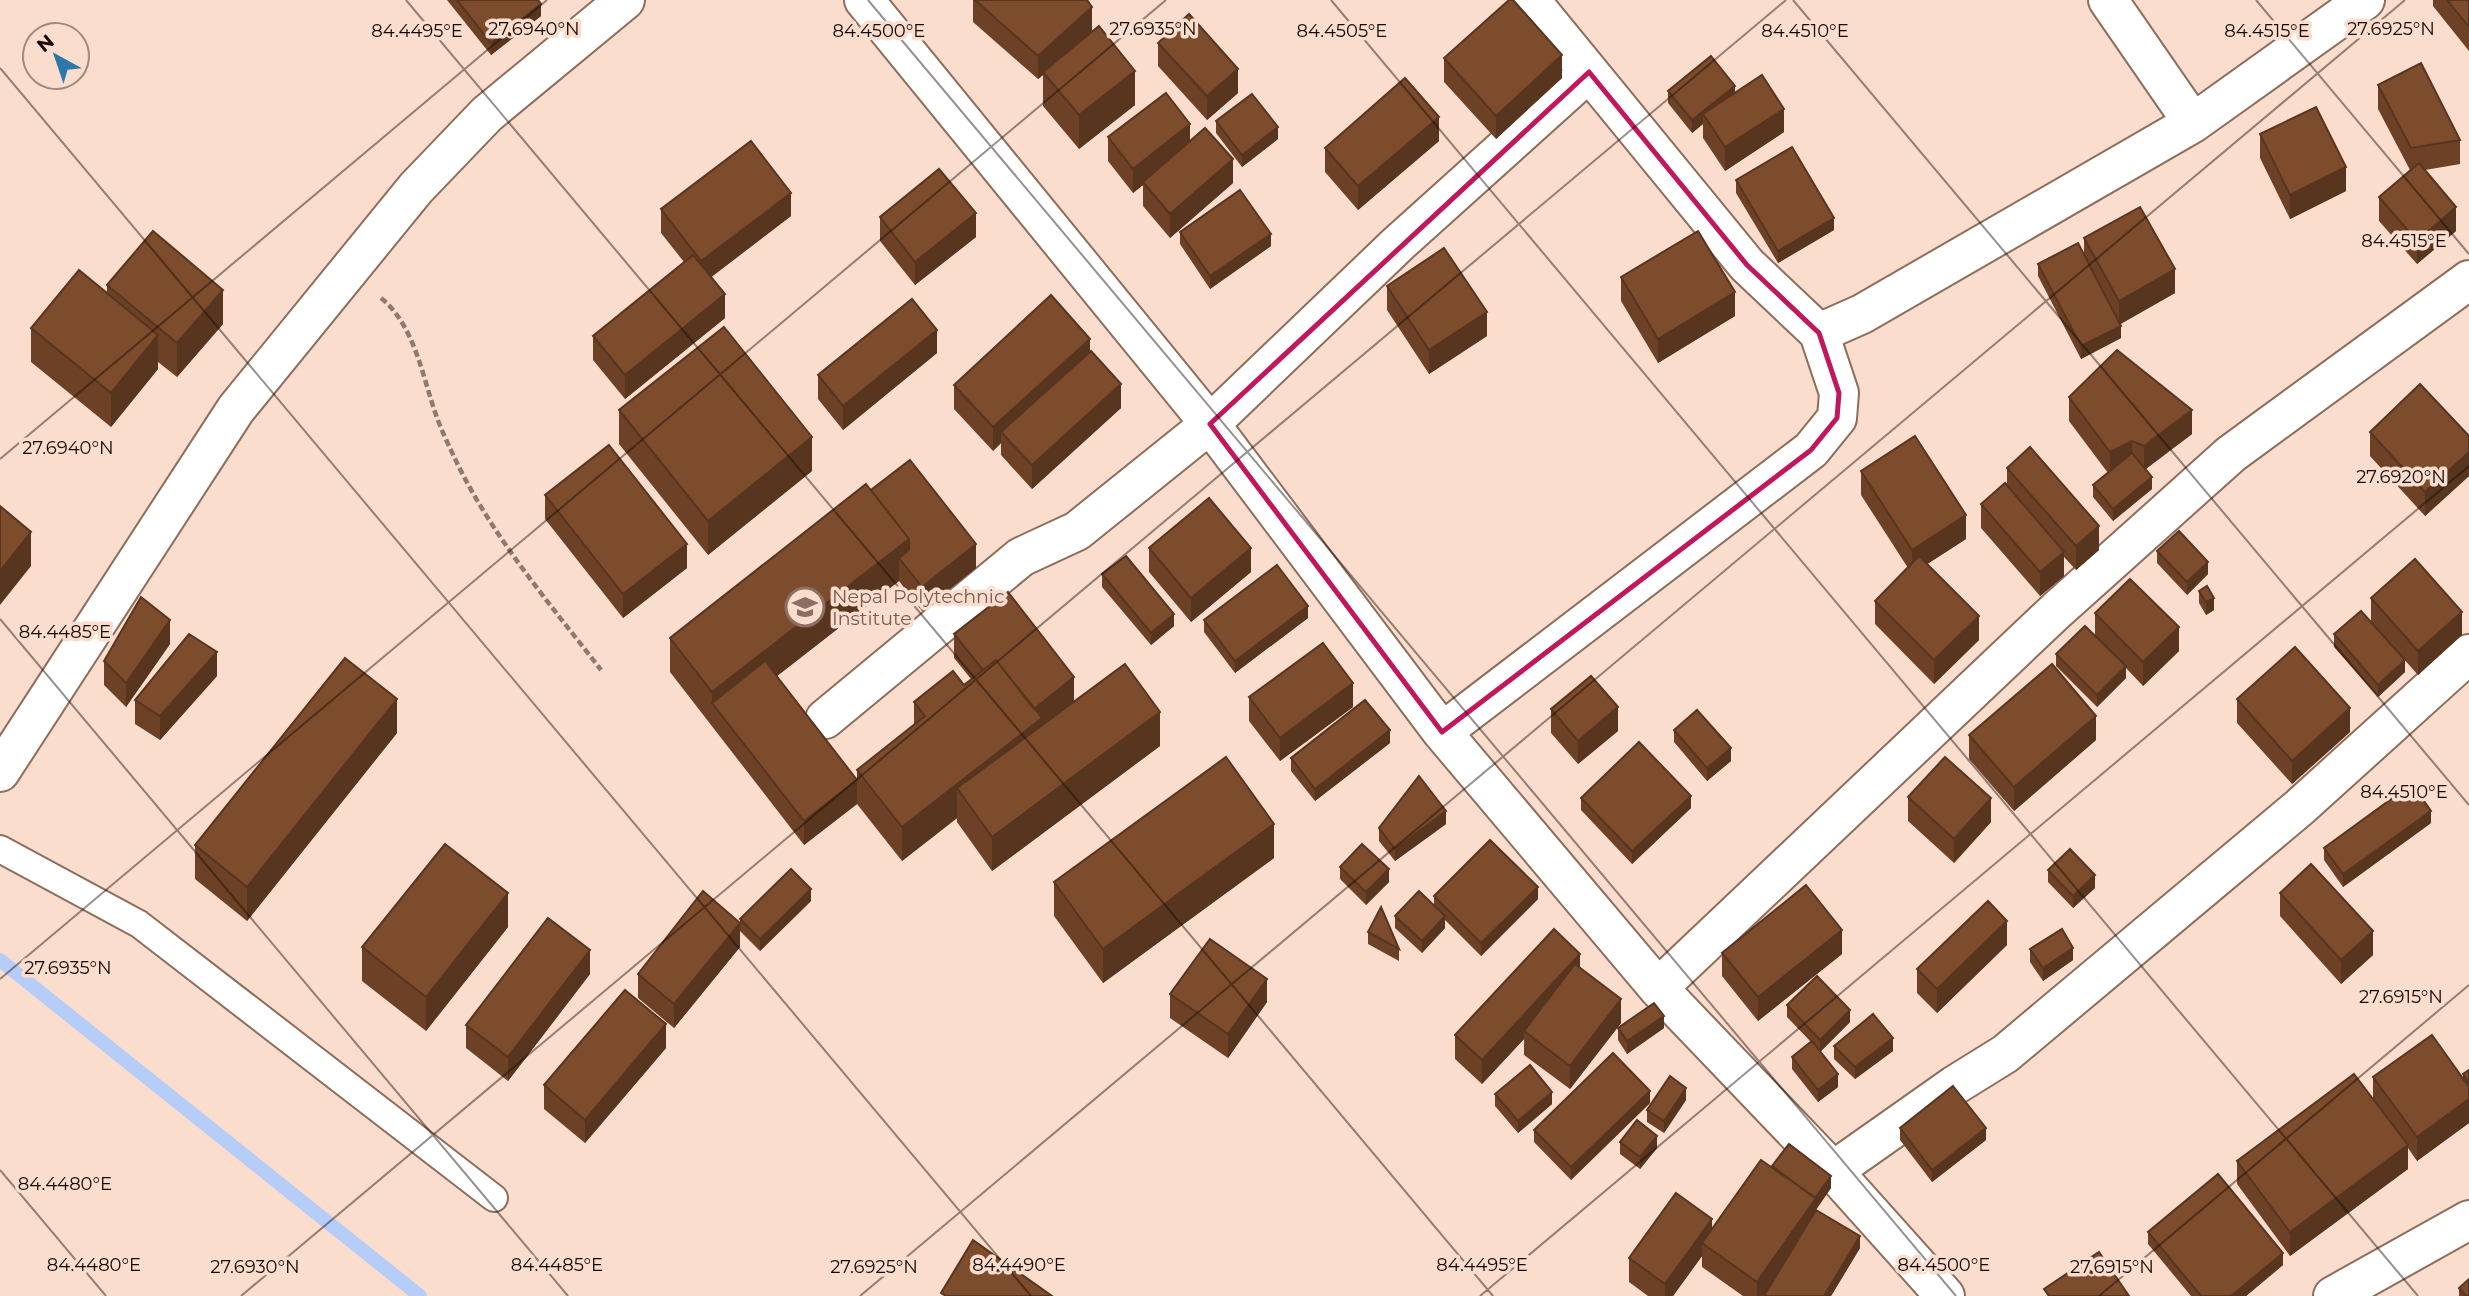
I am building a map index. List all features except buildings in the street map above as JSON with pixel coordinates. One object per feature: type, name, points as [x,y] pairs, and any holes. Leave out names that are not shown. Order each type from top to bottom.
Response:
[{"type":"street","points":[[0,772],[236,409],[416,188],[487,114],[625,0]]},
{"type":"street","points":[[864,0],[1210,424],[1443,732],[1658,988],[1833,1171],[1945,1296]]},
{"type":"street","points":[[1443,732],[1811,450],[1837,418],[1839,393],[1819,333],[1747,265],[1530,0]]},
{"type":"street","points":[[2108,0],[2193,123]]},
{"type":"street","points":[[1819,333],[1862,314],[2193,123],[2365,0]]},
{"type":"street","points":[[825,719],[1021,557],[1077,531],[1210,424],[1399,243],[1589,72]]},
{"type":"street","points":[[1658,988],[2057,610],[2231,454],[2469,280]]},
{"type":"street","points":[[1833,1171],[1955,1085],[2006,1054],[2300,807],[2469,654]]},
{"type":"street","points":[[2333,1296],[2469,1220]]},
{"type":"lane","points":[[0,849],[139,925],[494,1198]]},
{"type":"path","points":[[348,271],[390,305],[410,337],[436,415],[458,466],[497,533],[601,670]]},
{"type":"highlighted area","points":[[1589,72],[1747,265],[1819,333],[1839,393],[1837,418],[1811,450],[1442,732],[1210,424]]},
{"type":"waterway","points":[[0,960],[420,1296]]},
{"type":"place","name":"Nepal Polytechnic Institute","points":[[805,607]]}]
